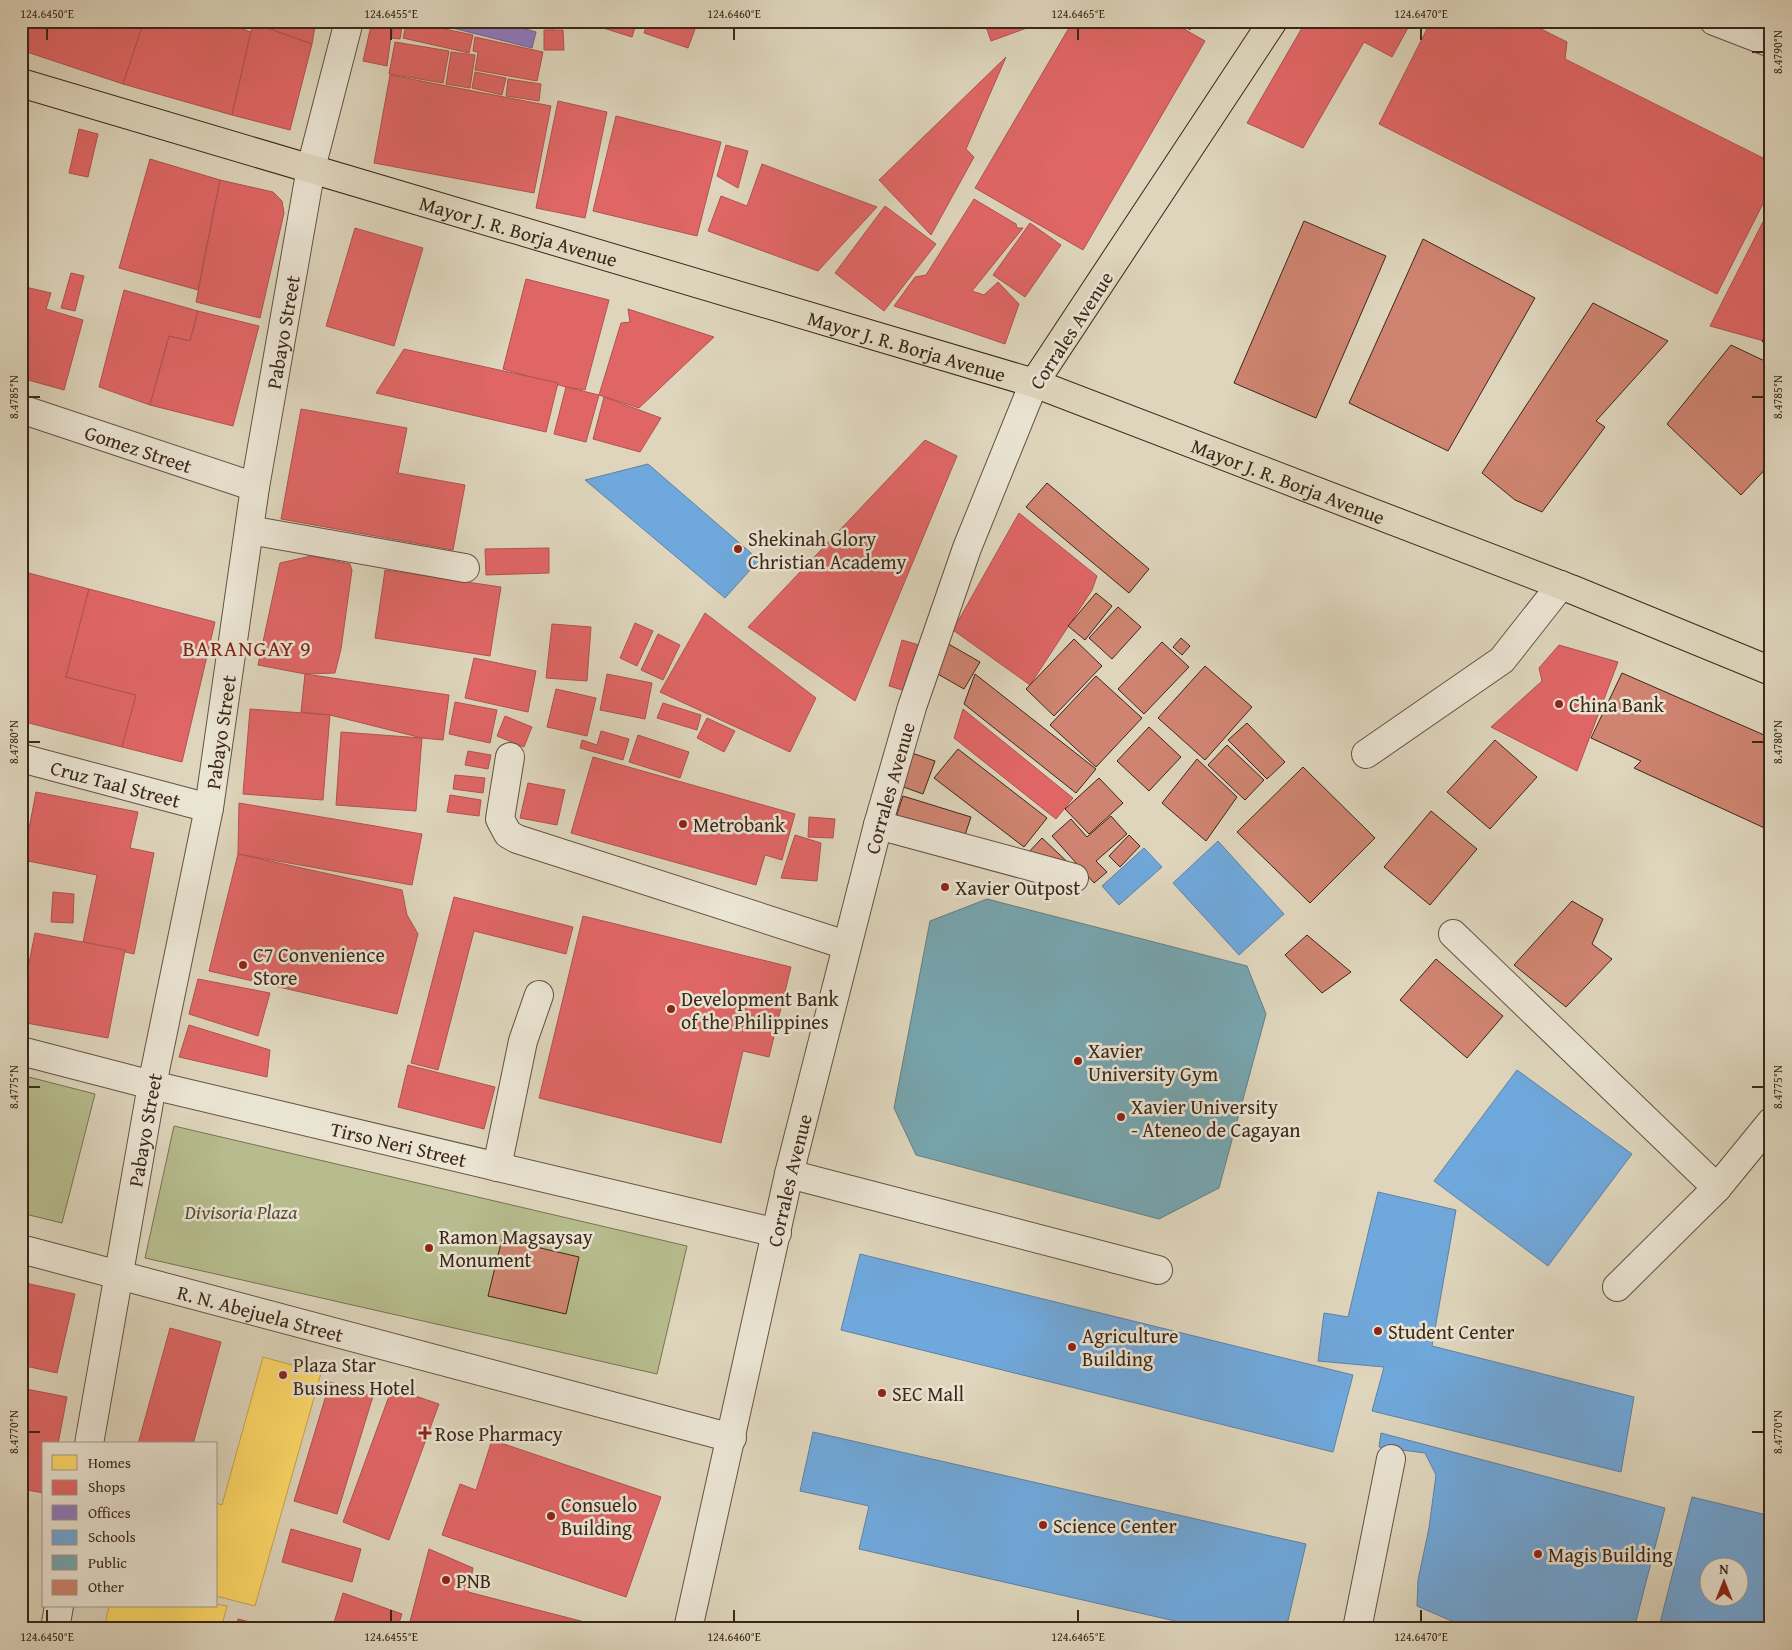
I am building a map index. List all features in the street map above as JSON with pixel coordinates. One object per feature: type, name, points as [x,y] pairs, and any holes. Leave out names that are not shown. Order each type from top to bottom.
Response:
[{"type":"main road","name":"Corrales Avenue","points":[[1034,383],[1273,21]]},
{"type":"main road","name":"Mayor J. R. Borja Avenue","points":[[21,83],[1034,383],[1562,585],[1771,671]]},
{"type":"street","name":"Pabayo Street","points":[[89,1442],[152,1085],[210,808],[249,530],[311,168],[349,21]]},
{"type":"street","points":[[1714,21],[1771,43]]},
{"type":"street","name":"Corrales Avenue","points":[[688,1629],[732,1438],[789,1174],[878,825],[912,707],[966,548],[1034,383]]},
{"type":"street","name":"Gomez Street","points":[[21,409],[256,487]]},
{"type":"street","points":[[249,530],[465,568]]},
{"type":"street","points":[[1366,754],[1502,660],[1562,585]]},
{"type":"street","points":[[510,757],[500,819],[508,834],[517,839],[846,945]]},
{"type":"street","name":"Cruz Taal Street","points":[[21,758],[210,808]]},
{"type":"street","points":[[878,825],[1074,878]]},
{"type":"street","points":[[1453,934],[1717,1188]]},
{"type":"street","points":[[497,1167],[523,1041],[539,995]]},
{"type":"street","name":"Tirso Neri Street","points":[[21,1051],[152,1085],[777,1233]]},
{"type":"street","points":[[1617,1287],[1717,1188],[1771,1122]]},
{"type":"street","points":[[789,1174],[1158,1270]]},
{"type":"street","name":"R. N. Abejuela Street","points":[[21,1249],[732,1438]]},
{"type":"street","points":[[1357,1629],[1391,1460]]},
{"type":"street","points":[[55,1629],[59,1608]]},
{"type":"green space","points":[[21,1075],[95,1094],[62,1223],[21,1213]]},
{"type":"green space","name":"Divisoria Plaza","points":[[174,1126],[687,1246],[657,1374],[145,1258]]},
{"type":"building: Homes","points":[[263,1357],[321,1373],[255,1606],[218,1597],[218,1504],[222,1505]]},
{"type":"building: Homes","points":[[218,1604],[227,1606],[221,1629],[104,1629],[109,1608],[218,1608]]},
{"type":"building: Shops","points":[[21,21],[144,21],[123,84],[21,50]]},
{"type":"building: Shops","points":[[144,21],[222,21],[251,32],[232,115],[123,84]]},
{"type":"building: Shops","points":[[249,21],[316,21],[312,44]]},
{"type":"building: Shops","points":[[372,21],[393,21],[387,66],[363,61]]},
{"type":"building: Shops","points":[[395,21],[403,21],[400,39],[391,38]]},
{"type":"building: Shops","points":[[407,21],[473,35],[469,53],[403,38]]},
{"type":"building: Shops","points":[[535,21],[554,21],[554,29],[535,28]]},
{"type":"building: Shops","points":[[605,21],[637,21],[632,37],[603,28]]},
{"type":"building: Shops","points":[[648,21],[698,21],[688,48],[644,33]]},
{"type":"building: Shops","points":[[984,21],[1046,21],[991,41]]},
{"type":"building: Shops","points":[[1073,21],[1170,21],[1205,41],[1083,250],[975,188]]},
{"type":"building: Shops","points":[[1175,21],[1196,21],[1190,30]]},
{"type":"building: Shops","points":[[1306,21],[1401,21],[1409,26],[1392,57],[1364,42],[1303,148],[1247,123]]},
{"type":"building: Shops","points":[[1431,21],[1525,21],[1567,42],[1565,59],[1771,162],[1771,188],[1717,294],[1379,124]]},
{"type":"building: Shops","points":[[253,23],[312,44],[290,130],[232,115]]},
{"type":"building: Shops","points":[[544,30],[563,30],[564,50],[544,50]]},
{"type":"building: Shops","points":[[475,37],[543,52],[537,81],[475,70],[478,52],[473,51]]},
{"type":"building: Shops","points":[[395,42],[449,51],[443,83],[389,74]]},
{"type":"building: Shops","points":[[451,52],[475,55],[470,88],[446,84]]},
{"type":"building: Shops","points":[[1006,57],[966,149],[974,157],[931,235],[879,180]]},
{"type":"building: Shops","points":[[475,72],[506,78],[502,95],[472,88]]},
{"type":"building: Shops","points":[[390,75],[551,106],[534,193],[374,163]]},
{"type":"building: Shops","points":[[508,79],[541,84],[539,101],[506,96]]},
{"type":"building: Shops","points":[[558,101],[607,112],[585,218],[536,208]]},
{"type":"building: Shops","points":[[616,116],[721,142],[697,236],[593,211]]},
{"type":"building: Shops","points":[[79,129],[98,134],[88,177],[69,173]]},
{"type":"building: Shops","points":[[726,145],[748,151],[738,188],[717,176]]},
{"type":"building: Shops","points":[[150,159],[220,180],[198,290],[119,268]]},
{"type":"building: Shops","points":[[762,164],[877,207],[818,271],[708,231],[721,196],[747,206]]},
{"type":"building: Shops","points":[[220,180],[273,192],[282,201],[284,213],[260,318],[196,302]]},
{"type":"building: Shops","points":[[974,199],[1016,224],[1017,228],[1023,228],[972,291],[984,295],[998,282],[1019,304],[1005,344],[894,306],[915,277],[926,275]]},
{"type":"building: Shops","points":[[885,206],[936,244],[884,311],[835,273]]},
{"type":"building: Shops","points":[[1771,206],[1771,343],[1710,326]]},
{"type":"building: Shops","points":[[1030,223],[1061,245],[1025,297],[993,275]]},
{"type":"building: Shops","points":[[355,228],[423,248],[394,346],[326,326]]},
{"type":"building: Shops","points":[[71,273],[84,276],[75,311],[61,308]]},
{"type":"building: Shops","points":[[526,279],[609,300],[585,390],[566,387],[503,369]]},
{"type":"building: Shops","points":[[21,286],[51,293],[46,309],[83,320],[64,390],[21,378]]},
{"type":"building: Shops","points":[[124,290],[198,311],[190,341],[169,336],[150,405],[99,387]]},
{"type":"building: Shops","points":[[628,309],[714,337],[639,408],[599,395],[621,323],[630,322]]},
{"type":"building: Shops","points":[[198,311],[259,326],[233,426],[150,405],[169,336],[190,341]]},
{"type":"building: Shops","points":[[404,349],[558,383],[546,432],[376,393]]},
{"type":"building: Shops","points":[[566,387],[599,395],[586,442],[554,434]]},
{"type":"building: Shops","points":[[604,397],[661,418],[640,452],[593,439]]},
{"type":"building: Shops","points":[[301,409],[407,428],[398,473],[465,485],[453,550],[281,519]]},
{"type":"building: Shops","points":[[925,440],[957,456],[855,701],[748,627]]},
{"type":"building: Shops","points":[[1019,513],[1097,576],[1092,590],[1030,685],[953,630]]},
{"type":"building: Shops","points":[[549,548],[549,573],[486,575],[485,549]]},
{"type":"building: Shops","points":[[311,556],[350,564],[352,570],[341,649],[335,673],[305,674],[258,665],[280,563]]},
{"type":"building: Shops","points":[[385,570],[501,587],[490,656],[375,638]]},
{"type":"building: Shops","points":[[21,571],[89,589],[66,677],[136,695],[122,747],[21,721]]},
{"type":"building: Shops","points":[[89,589],[215,622],[182,762],[122,747],[136,695],[66,677]]},
{"type":"building: Shops","points":[[705,613],[816,698],[790,752],[660,692]]},
{"type":"building: Shops","points":[[635,623],[653,631],[637,666],[620,658]]},
{"type":"building: Shops","points":[[552,624],[591,627],[587,681],[546,678]]},
{"type":"building: Shops","points":[[658,634],[680,645],[663,680],[641,670]]},
{"type":"building: Shops","points":[[902,640],[919,645],[906,691],[889,686]]},
{"type":"building: Shops","name":"China Bank","points":[[1559,645],[1618,662],[1577,771],[1491,727],[1542,681],[1539,668]]},
{"type":"building: Shops","points":[[474,658],[536,671],[528,712],[465,698]]},
{"type":"building: Shops","points":[[305,674],[449,695],[443,740],[422,738],[330,715],[301,712]]},
{"type":"building: Shops","points":[[607,674],[652,683],[645,719],[600,710]]},
{"type":"building: Shops","points":[[556,689],[596,698],[587,736],[547,727]]},
{"type":"building: Shops","points":[[455,702],[497,710],[490,743],[449,734]]},
{"type":"building: Shops","points":[[663,703],[701,715],[697,730],[657,718]]},
{"type":"building: Shops","points":[[250,709],[330,715],[323,800],[243,794]]},
{"type":"building: Shops","points":[[963,709],[1073,798],[1056,819],[954,738]]},
{"type":"building: Shops","points":[[505,716],[532,727],[524,747],[497,736]]},
{"type":"building: Shops","points":[[707,718],[735,731],[724,752],[697,738]]},
{"type":"building: Shops","points":[[601,731],[629,739],[623,760],[580,748],[582,740],[597,745]]},
{"type":"building: Shops","points":[[341,732],[422,738],[416,811],[336,805]]},
{"type":"building: Shops","points":[[638,735],[689,752],[680,778],[629,762]]},
{"type":"building: Shops","points":[[468,751],[491,755],[488,769],[465,765]]},
{"type":"building: Shops","name":"Metrobank","points":[[593,757],[795,814],[782,860],[765,855],[756,885],[571,833]]},
{"type":"building: Shops","points":[[455,775],[485,778],[483,793],[453,789]]},
{"type":"building: Shops","points":[[528,783],[565,790],[557,825],[520,818]]},
{"type":"building: Shops","points":[[36,792],[138,812],[130,848],[154,853],[134,954],[83,942],[97,875],[23,860]]},
{"type":"building: Shops","points":[[450,795],[481,800],[479,816],[447,812]]},
{"type":"building: Shops","points":[[239,803],[422,834],[412,885],[238,854]]},
{"type":"building: Shops","points":[[809,817],[835,819],[833,838],[808,837]]},
{"type":"building: Shops","points":[[795,835],[821,843],[817,881],[781,878]]},
{"type":"building: Shops","points":[[238,854],[402,890],[407,915],[418,934],[397,1014],[209,971]]},
{"type":"building: Shops","points":[[53,892],[74,894],[73,923],[51,922]]},
{"type":"building: Shops","points":[[454,897],[573,927],[566,954],[474,931],[438,1070],[411,1063]]},
{"type":"building: Shops","name":"Development Bank of the Philippines","points":[[583,916],[791,967],[769,1057],[743,1051],[721,1143],[539,1098]]},
{"type":"building: Shops","points":[[35,933],[125,950],[108,1038],[21,1022],[21,1003]]},
{"type":"building: Shops","points":[[198,979],[270,993],[258,1036],[189,1014]]},
{"type":"building: Shops","points":[[189,1025],[270,1050],[267,1077],[179,1057]]},
{"type":"building: Shops","points":[[408,1065],[495,1087],[484,1129],[398,1107]]},
{"type":"building: Shops","points":[[21,1282],[75,1294],[57,1373],[21,1365]]},
{"type":"building: Shops","points":[[170,1328],[221,1342],[194,1442],[139,1442]]},
{"type":"building: Shops","points":[[330,1382],[373,1396],[337,1514],[294,1501]]},
{"type":"building: Shops","points":[[21,1388],[67,1397],[58,1442],[42,1442],[42,1493],[21,1489]]},
{"type":"building: Shops","points":[[392,1388],[439,1404],[389,1540],[343,1522]]},
{"type":"building: Shops","name":"Consuelo Building","points":[[492,1440],[661,1497],[626,1597],[442,1535],[460,1484],[476,1490]]},
{"type":"building: Shops","points":[[291,1529],[361,1549],[352,1582],[282,1562]]},
{"type":"building: Shops","name":"PNB","points":[[429,1549],[473,1568],[468,1592],[600,1626],[599,1629],[408,1629]]},
{"type":"building: Shops","points":[[343,1593],[402,1614],[397,1629],[332,1629]]},
{"type":"building: Shops","points":[[238,1619],[278,1629],[236,1629]]},
{"type":"building: Offices","points":[[425,21],[516,21],[515,26],[536,32],[532,48]]},
{"type":"building: Schools","points":[[648,464],[759,560],[725,598],[585,480]]},
{"type":"building: Schools","points":[[1218,841],[1284,914],[1239,955],[1173,883]]},
{"type":"building: Schools","points":[[1144,848],[1162,867],[1119,905],[1102,886]]},
{"type":"building: Schools","points":[[1517,1070],[1632,1154],[1548,1266],[1434,1181]]},
{"type":"building: Schools","name":"Student Center","points":[[1378,1192],[1456,1210],[1432,1346],[1634,1397],[1621,1472],[1372,1411],[1384,1367],[1318,1361],[1324,1313],[1348,1317]]},
{"type":"building: Schools","name":"Agriculture Building","points":[[860,1254],[1353,1375],[1333,1452],[841,1330]]},
{"type":"building: Schools","name":"Science Center","points":[[813,1432],[1306,1544],[1286,1629],[1210,1629],[859,1549],[869,1506],[800,1491]]},
{"type":"building: Schools","name":"Magis Building","points":[[1381,1433],[1665,1508],[1634,1629],[1476,1629],[1461,1625],[1417,1606],[1418,1580],[1429,1528],[1436,1475],[1425,1453],[1379,1447]]},
{"type":"building: Schools","points":[[1692,1497],[1771,1516],[1771,1629],[1684,1629],[1660,1623]]},
{"type":"building: Public","name":"Xavier University Gym","points":[[987,899],[1247,966],[1266,1014],[1219,1188],[1159,1219],[916,1155],[894,1108],[930,921]]},
{"type":"building: Other","points":[[1304,221],[1386,256],[1316,418],[1234,383]]},
{"type":"building: Other","points":[[1423,239],[1535,298],[1448,451],[1349,403]]},
{"type":"building: Other","points":[[1593,303],[1668,341],[1596,421],[1605,427],[1542,512],[1515,500],[1482,473]]},
{"type":"building: Other","points":[[1762,340],[1771,343],[1771,359]]},
{"type":"building: Other","points":[[1731,345],[1771,364],[1771,463],[1741,495],[1667,424]]},
{"type":"building: Other","points":[[1047,483],[1149,569],[1129,593],[1026,507]]},
{"type":"building: Other","points":[[1096,593],[1112,606],[1085,640],[1068,626]]},
{"type":"building: Other","points":[[1118,607],[1141,627],[1112,659],[1089,638]]},
{"type":"building: Other","points":[[1181,638],[1190,646],[1182,655],[1173,647]]},
{"type":"building: Other","points":[[1074,639],[1102,666],[1054,716],[1026,689]]},
{"type":"building: Other","points":[[945,642],[980,662],[964,689],[929,669]]},
{"type":"building: Other","points":[[1162,642],[1189,667],[1144,714],[1118,689]]},
{"type":"building: Other","points":[[1205,666],[1252,707],[1205,760],[1158,718]]},
{"type":"building: Other","points":[[1622,673],[1771,738],[1771,831],[1634,768],[1641,761],[1591,738]]},
{"type":"building: Other","points":[[975,674],[1096,769],[1076,793],[964,704]]},
{"type":"building: Other","points":[[1096,676],[1142,718],[1096,767],[1050,725]]},
{"type":"building: Other","points":[[1247,723],[1285,762],[1267,779],[1228,740]]},
{"type":"building: Other","points":[[1149,727],[1181,757],[1149,791],[1117,761]]},
{"type":"building: Other","points":[[1495,740],[1537,777],[1490,829],[1447,792]]},
{"type":"building: Other","points":[[1227,745],[1264,780],[1245,800],[1208,765]]},
{"type":"building: Other","points":[[958,749],[1047,818],[1024,847],[934,778]]},
{"type":"building: Other","points":[[909,752],[935,761],[923,794],[898,785]]},
{"type":"building: Other","points":[[1197,759],[1237,797],[1206,841],[1162,803]]},
{"type":"building: Other","points":[[1303,767],[1375,838],[1310,903],[1237,832]]},
{"type":"building: Other","points":[[1099,778],[1123,803],[1089,834],[1065,809]]},
{"type":"building: Other","points":[[903,796],[971,817],[962,844],[894,823]]},
{"type":"building: Other","points":[[1431,811],[1477,849],[1430,905],[1384,867]]},
{"type":"building: Other","points":[[1111,816],[1127,834],[1096,861],[1107,872],[1094,883],[1052,836],[1071,819],[1087,837]]},
{"type":"building: Other","points":[[1129,835],[1140,846],[1120,867],[1109,856]]},
{"type":"building: Other","points":[[1042,838],[1076,870],[1026,855]]},
{"type":"building: Other","points":[[1572,901],[1603,919],[1592,944],[1612,959],[1566,1007],[1514,965]]},
{"type":"building: Other","points":[[1307,935],[1351,972],[1322,993],[1285,955]]},
{"type":"building: Other","points":[[1436,959],[1503,1016],[1467,1058],[1400,1000]]},
{"type":"building: Other","points":[[502,1239],[579,1257],[566,1314],[488,1296]]},
{"type":"place","name":"Shekinah Glory Christian Academy","points":[[738,549]]},
{"type":"place","name":"China Bank","points":[[1559,704]]},
{"type":"place","name":"Metrobank","points":[[683,824]]},
{"type":"place","name":"Xavier Outpost","points":[[945,887]]},
{"type":"place","name":"C7 Convenience Store","points":[[243,965]]},
{"type":"place","name":"Development Bank of the Philippines","points":[[671,1009]]},
{"type":"place","name":"Xavier University Gym","points":[[1078,1061]]},
{"type":"place","name":"Xavier University - Ateneo de Cagayan","points":[[1121,1117]]},
{"type":"place","name":"Ramon Magsaysay Monument","points":[[429,1248]]},
{"type":"place","name":"Student Center","points":[[1378,1331]]},
{"type":"place","name":"Agriculture Building","points":[[1072,1347]]},
{"type":"place","name":"Plaza Star Business Hotel","points":[[283,1375]]},
{"type":"place","name":"SEC Mall","points":[[882,1393]]},
{"type":"place","name":"Rose Pharmacy","points":[[425,1433]]},
{"type":"place","name":"Consuelo Building","points":[[551,1516]]},
{"type":"place","name":"Science Center","points":[[1043,1525]]},
{"type":"place","name":"Magis Building","points":[[1538,1554]]},
{"type":"place","name":"PNB","points":[[446,1580]]},
{"type":"district","name":"BARANGAY 9","points":[[247,648]]}]
